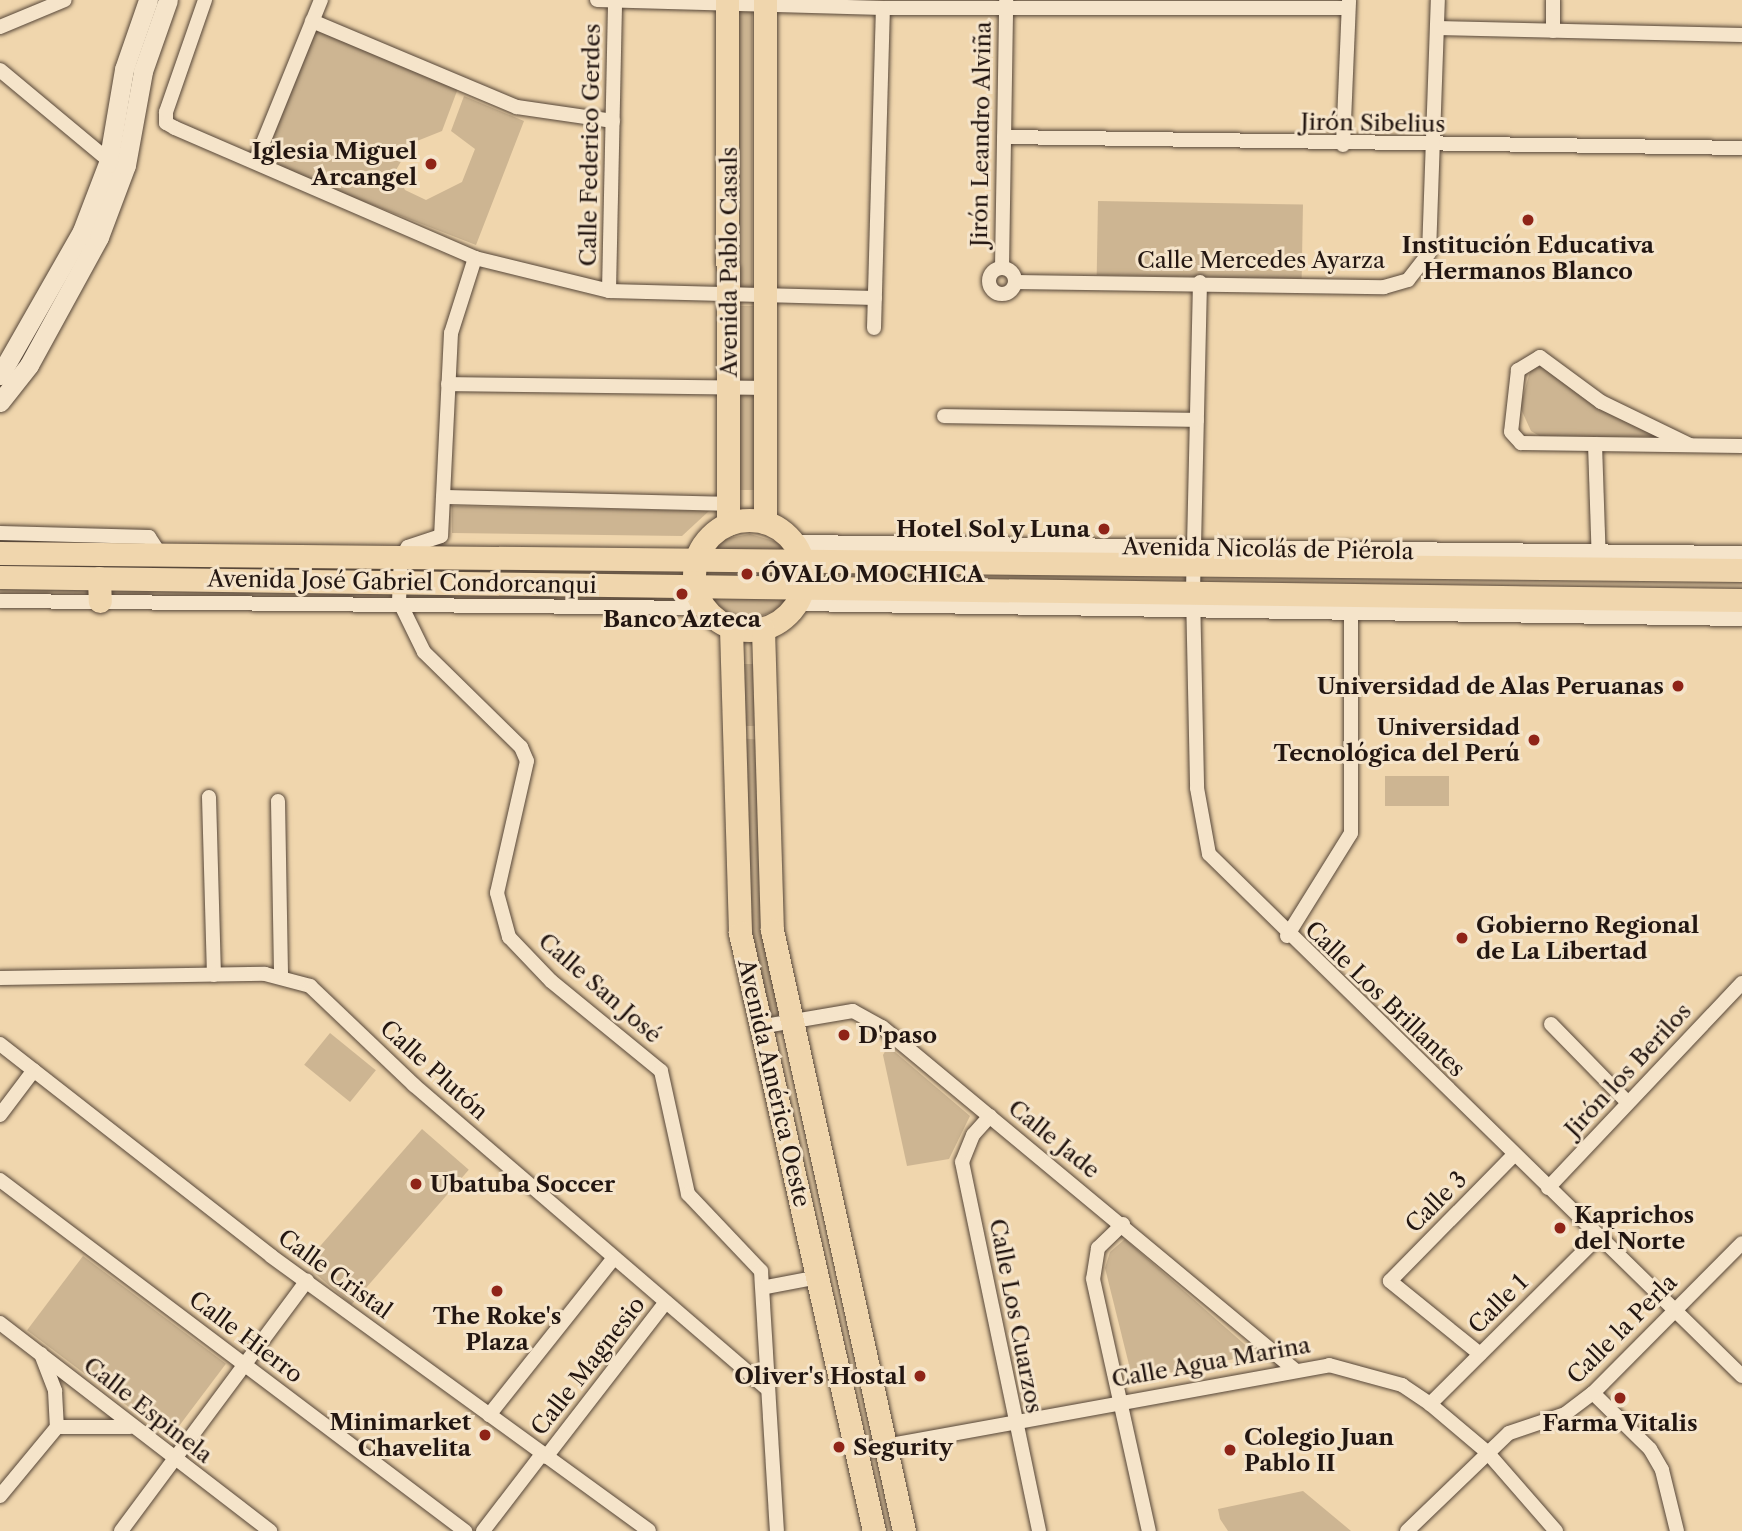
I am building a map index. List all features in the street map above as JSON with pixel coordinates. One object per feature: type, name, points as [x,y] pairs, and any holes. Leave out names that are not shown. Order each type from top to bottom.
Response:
[{"type":"main road","points":[[0,402],[64,304],[117,166],[143,71],[168,0]]},
{"type":"main road","points":[[0,375],[49,296],[117,166],[124,69],[145,2]]},
{"type":"main road","name":"Avenida Pablo Casals","points":[[727,2],[730,388],[728,514]]},
{"type":"main road","name":"Avenida Pablo Casals","points":[[765,2],[765,522]]},
{"type":"main road","points":[[728,514],[765,522],[799,552],[800,595],[763,629],[731,628],[704,608],[694,586],[695,560],[704,542],[728,514]]},
{"type":"main road","name":"Avenida José Gabriel Condorcanqui","points":[[0,552],[695,560],[799,552]]},
{"type":"main road","name":"Avenida Nicolás de Piérola","points":[[799,552],[1600,561],[1742,570]]},
{"type":"main road","name":"Avenida José Gabriel Condorcanqui","points":[[0,577],[100,589],[399,591],[694,586],[800,595]]},
{"type":"main road","name":"Avenida Nicolás de Piérola","points":[[800,595],[1738,608]]},
{"type":"main road","name":"Avenida América Oeste","points":[[731,628],[740,933],[874,1531]]},
{"type":"main road","name":"Avenida América Oeste","points":[[763,629],[772,930],[904,1531]]},
{"type":"main road","points":[[733,734],[765,733]]},
{"type":"street","points":[[0,27],[65,0]]},
{"type":"street","points":[[205,0],[166,123],[257,160],[475,258],[609,290],[729,296],[875,298]]},
{"type":"street","points":[[257,160],[321,0]]},
{"type":"street","points":[[597,0],[765,2],[883,8],[1006,4],[1348,4],[1343,145]]},
{"type":"street","name":"Calle Mercedes Ayarza","points":[[1015,282],[1200,282],[1384,287],[1408,280],[1429,253],[1437,147],[1438,0]]},
{"type":"street","points":[[1553,0],[1553,31]]},
{"type":"street","name":"Calle Federico Gerdes","points":[[609,290],[615,2]]},
{"type":"street","name":"Jirón Leandro Alviña","points":[[1006,4],[1002,268],[990,276],[992,291],[1007,293],[1015,282]]},
{"type":"street","points":[[874,328],[883,8]]},
{"type":"street","points":[[312,21],[517,107],[613,121]]},
{"type":"street","points":[[1437,28],[1742,35]]},
{"type":"street","points":[[0,70],[117,166]]},
{"type":"street","name":"Jirón Sibelius","points":[[1004,137],[1437,147],[1742,148]]},
{"type":"street","points":[[401,556],[408,547],[441,536],[452,333],[475,258]]},
{"type":"street","points":[[1002,268],[1015,282]]},
{"type":"street","name":"Calle Los Brillantes","points":[[1200,282],[1193,600],[1201,833],[1221,873],[1742,1376]]},
{"type":"street","points":[[1690,445],[1601,401],[1540,357],[1525,363],[1510,399],[1511,432],[1521,443],[1742,446]]},
{"type":"street","points":[[448,384],[763,388]]},
{"type":"street","points":[[944,416],[1197,419]]},
{"type":"street","points":[[1595,444],[1600,561]]},
{"type":"street","points":[[443,497],[728,514]]},
{"type":"street","points":[[0,534],[149,537],[160,554]]},
{"type":"street","name":"Avenida Nicolás de Piérola","points":[[1600,561],[1742,555]]},
{"type":"street","name":"Calle San José","points":[[401,556],[399,591],[424,652],[521,747],[527,761],[497,893],[509,937],[551,981],[661,1071],[683,1183],[761,1270],[766,1287],[766,1388],[777,1531]]},
{"type":"street","points":[[0,601],[100,589]]},
{"type":"street","name":"Avenida José Gabriel Condorcanqui","points":[[399,591],[704,608]]},
{"type":"street","name":"Avenida Nicolás de Piérola","points":[[1193,600],[1350,611],[1420,604]]},
{"type":"street","points":[[1287,936],[1351,833],[1350,611]]},
{"type":"street","points":[[208,797],[214,975]]},
{"type":"street","points":[[278,801],[281,976]]},
{"type":"street","name":"Calle Plutón","points":[[0,978],[281,976],[310,986],[414,1085],[766,1388]]},
{"type":"street","name":"Jirón los Berilos","points":[[1548,1188],[1742,983]]},
{"type":"street","name":"Calle Jade","points":[[759,1027],[791,1018],[853,1011],[990,1116],[1123,1224],[1295,1370]]},
{"type":"street","points":[[1552,1024],[1628,1103]]},
{"type":"street","name":"Calle Cristal","points":[[0,1045],[307,1282],[544,1455],[632,1526],[649,1531]]},
{"type":"street","points":[[0,1115],[34,1070]]},
{"type":"street","name":"Calle Los Cuarzos","points":[[990,1116],[973,1135],[962,1163],[1039,1531]]},
{"type":"street","name":"Calle 3","points":[[1480,1354],[1390,1281],[1514,1155]]},
{"type":"street","name":"Calle Hierro","points":[[0,1180],[465,1531]]},
{"type":"street","points":[[1123,1224],[1098,1248],[1093,1279],[1149,1531]]},
{"type":"street","name":"Calle 1","points":[[1430,1404],[1598,1237]]},
{"type":"street","name":"Calle la Perla","points":[[1407,1531],[1509,1433],[1566,1414],[1593,1393],[1742,1243]]},
{"type":"street","points":[[489,1415],[614,1258]]},
{"type":"street","points":[[766,1287],[819,1278]]},
{"type":"street","points":[[121,1531],[307,1282]]},
{"type":"street","name":"Calle Magnesio","points":[[483,1531],[666,1302]]},
{"type":"street","name":"Calle Espinela","points":[[0,1323],[174,1461],[270,1531]]},
{"type":"street","points":[[0,1496],[57,1427],[55,1391],[41,1354]]},
{"type":"street","name":"Calle Agua Marina","points":[[858,1451],[1014,1420],[1329,1364],[1402,1385],[1430,1404],[1487,1452],[1556,1531]]},
{"type":"street","points":[[1593,1393],[1662,1470],[1677,1531]]},
{"type":"street","points":[[57,1427],[131,1427]]},
{"type":"shaded area","points":[[732,12],[752,12],[752,290],[732,290]]},
{"type":"shaded area","points":[[312,25],[460,83],[442,131],[412,143],[396,170],[405,190],[426,200],[462,182],[475,149],[451,131],[464,96],[524,121],[476,245],[259,161]]},
{"type":"shaded area","points":[[1098,201],[1303,205],[1302,279],[1097,275]]},
{"type":"shaded area","points":[[732,306],[754,306],[754,490],[732,490]]},
{"type":"shaded area","points":[[1533,361],[1665,436],[1543,438],[1531,431],[1520,407]]},
{"type":"shaded area","points":[[452,506],[709,511],[682,536],[452,533]]},
{"type":"shaded area","points":[[750,534],[784,544],[791,555],[708,557],[719,540]]},
{"type":"shaded area","points":[[789,596],[784,607],[750,620],[728,617],[703,597]]},
{"type":"shaded area","points":[[741,664],[760,664],[760,726],[741,726]]},
{"type":"shaded area","points":[[739,738],[761,740],[784,1014],[762,1019],[744,922]]},
{"type":"shaded area","points":[[1385,776],[1449,776],[1449,806],[1385,806]]},
{"type":"shaded area","points":[[330,1033],[376,1070],[350,1102],[304,1065]]},
{"type":"shaded area","points":[[888,1046],[970,1116],[949,1159],[907,1166],[883,1055]]},
{"type":"shaded area","points":[[422,1129],[469,1170],[351,1305],[305,1264]]},
{"type":"shaded area","points":[[1125,1239],[1251,1350],[1252,1355],[1133,1381],[1105,1268],[1110,1252]]},
{"type":"shaded area","points":[[83,1256],[226,1364],[170,1438],[27,1330]]},
{"type":"shaded area","points":[[1303,1491],[1351,1531],[1228,1531],[1220,1519],[1218,1509]]},
{"type":"place","name":"Iglesia Miguel Arcangel","points":[[431,164]]},
{"type":"place","name":"Institución Educativa Hermanos Blanco","points":[[1528,220]]},
{"type":"place","name":"Hotel Sol y Luna","points":[[1104,529]]},
{"type":"place","name":"ÓVALO MOCHICA","points":[[747,574]]},
{"type":"place","name":"Banco Azteca","points":[[682,594]]},
{"type":"place","name":"Universidad de Alas Peruanas","points":[[1678,686]]},
{"type":"place","name":"Universidad Tecnológica del Perú","points":[[1534,740]]},
{"type":"place","name":"Gobierno Regional de La Libertad","points":[[1462,938]]},
{"type":"place","name":"D'paso","points":[[844,1035]]},
{"type":"place","name":"Ubatuba Soccer","points":[[416,1184]]},
{"type":"place","name":"Kaprichos del Norte","points":[[1560,1228]]},
{"type":"place","name":"The Roke's Plaza","points":[[497,1291]]},
{"type":"place","name":"Oliver's Hostal","points":[[920,1376]]},
{"type":"place","name":"Farma Vitalis","points":[[1620,1398]]},
{"type":"place","name":"Minimarket Chavelita","points":[[485,1435]]},
{"type":"place","name":"Segurity","points":[[839,1447]]},
{"type":"place","name":"Colegio Juan Pablo II","points":[[1230,1450]]}]
